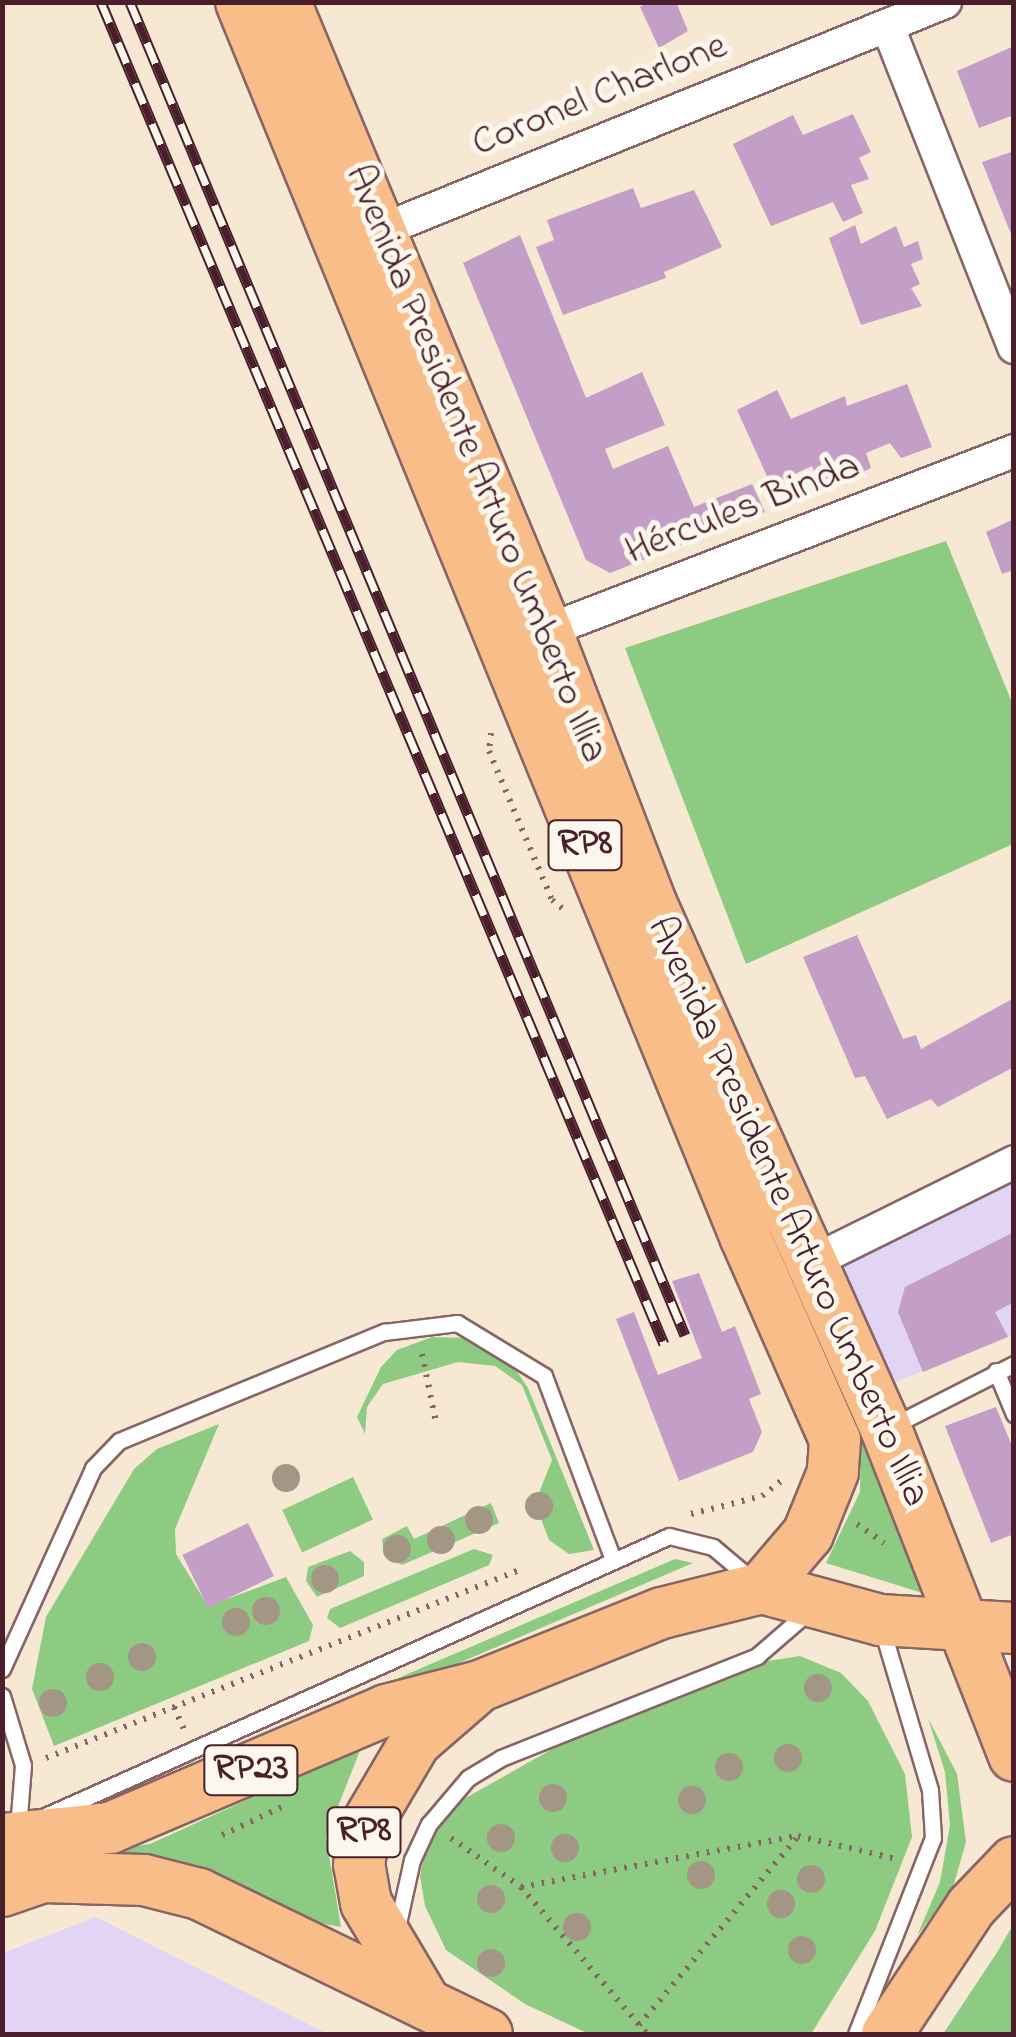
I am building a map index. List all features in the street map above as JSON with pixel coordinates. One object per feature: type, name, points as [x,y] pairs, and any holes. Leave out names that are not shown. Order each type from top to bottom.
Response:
[{"type":"main road","points":[[216,2],[278,164],[362,238]]},
{"type":"main road","name":"Avenida Presidente Arturo Umberto Illia","points":[[241,2],[362,238]]},
{"type":"main road","name":"Avenida Presidente Arturo Umberto Illia","points":[[285,2],[362,238],[525,639],[835,1440],[832,1472],[808,1534],[762,1588]]},
{"type":"main road","name":"Avenida Presidente Arturo Umberto Illia","points":[[525,639],[651,903],[808,1264],[886,1429],[991,1629],[1014,1756]]},
{"type":"main road","points":[[762,1588],[816,1606],[880,1620],[991,1629]]},
{"type":"main road","name":"RP8","points":[[487,2034],[427,2005],[393,1956],[366,1903],[360,1865],[365,1827],[415,1742],[480,1686],[662,1613],[762,1588]]},
{"type":"main road","name":"RP23","points":[[10,1836],[110,1828],[386,1710],[480,1686]]},
{"type":"main road","points":[[887,2034],[971,1907],[1014,1862]]},
{"type":"main road","points":[[2,1891],[43,1877],[144,1880],[199,1894],[427,2005]]},
{"type":"street","name":"Coronel Charlone","points":[[362,238],[945,2]]},
{"type":"street","points":[[888,27],[1014,347]]},
{"type":"street","name":"Hércules Binda","points":[[525,639],[1014,451]]},
{"type":"street","points":[[808,1264],[1014,1162]]},
{"type":"lane","points":[[2,1669],[93,1468],[119,1441],[384,1332],[457,1323],[544,1376],[613,1560]]},
{"type":"lane","points":[[886,1429],[1014,1364]]},
{"type":"lane","points":[[996,1371],[1014,1414]]},
{"type":"lane","points":[[10,1836],[70,1799],[669,1536],[713,1547],[762,1588]]},
{"type":"lane","points":[[393,1956],[412,1860],[428,1824],[468,1778],[501,1758],[756,1656],[816,1606]]},
{"type":"lane","points":[[856,2034],[926,1866],[933,1838],[930,1790],[880,1620]]},
{"type":"lane","points":[[2,1696],[23,1764],[10,1836]]},
{"type":"path","points":[[492,720],[489,751],[510,801],[552,900],[577,921]]},
{"type":"path","points":[[417,1328],[436,1422]]},
{"type":"path","points":[[686,1515],[762,1496],[787,1476]]},
{"type":"path","points":[[23,1764],[542,1561]]},
{"type":"path","points":[[222,1835],[289,1804]]},
{"type":"path","points":[[428,1824],[522,1886],[647,2034]]},
{"type":"path","points":[[522,1886],[798,1836],[926,1866]]},
{"type":"path","points":[[639,2025],[798,1836]]},
{"type":"shaded area","points":[[1013,1161],[1013,1334],[869,1393],[808,1264]]},
{"type":"shaded area","points":[[96,1917],[328,2034],[3,2034],[3,1953]]},
{"type":"green space","points":[[946,541],[1013,705],[1013,844],[746,964],[625,648]]},
{"type":"green space","points":[[432,1337],[471,1338],[512,1364],[528,1388],[594,1550],[569,1554],[549,1540],[535,1503],[552,1460],[522,1385],[495,1366],[458,1362],[383,1384],[367,1407],[365,1434],[357,1417],[381,1367],[397,1350]]},
{"type":"green space","points":[[219,1424],[175,1529],[176,1554],[208,1606],[286,1577],[313,1625],[309,1641],[54,1746],[32,1689],[46,1617],[134,1469],[157,1449]]},
{"type":"green space","points":[[861,1432],[929,1595],[826,1563],[860,1492]]},
{"type":"green space","points":[[353,1477],[373,1520],[302,1553],[282,1510]]},
{"type":"green space","points":[[491,1503],[499,1523],[402,1565],[384,1556],[382,1539],[407,1526],[414,1539]]},
{"type":"green space","points":[[474,1549],[493,1555],[489,1565],[340,1628],[327,1618],[330,1609]]},
{"type":"green space","points":[[350,1551],[364,1562],[364,1576],[317,1597],[306,1581],[308,1567]]},
{"type":"green space","points":[[675,1559],[693,1563],[246,1754],[131,1793]]},
{"type":"green space","points":[[800,1656],[841,1673],[868,1701],[905,1774],[912,1837],[875,1931],[811,2034],[589,2034],[525,2004],[446,1950],[425,1906],[420,1876],[426,1845],[462,1800],[572,1738],[768,1661]]},
{"type":"green space","points":[[928,1718],[957,1774],[966,1842],[953,1887],[917,1936],[940,1882],[950,1825],[945,1772]]},
{"type":"green space","points":[[361,1748],[326,1837],[341,1927],[3,1866],[150,1844]]},
{"type":"green space","points":[[1013,1925],[1013,2034],[943,2034],[996,1954]]},
{"type":"building","points":[[648,2],[676,2],[688,31],[659,48],[640,7]]},
{"type":"building","points":[[1014,46],[1014,115],[979,128],[957,71]]},
{"type":"building","points":[[853,114],[871,152],[859,158],[869,179],[851,185],[863,213],[843,222],[833,202],[771,226],[733,144],[793,115],[803,135]]},
{"type":"building","points":[[1014,151],[1014,239],[1013,239],[982,162]]},
{"type":"building","points":[[633,188],[641,208],[694,190],[722,247],[664,272],[666,278],[563,315],[536,247],[554,240],[547,220]]},
{"type":"building","points":[[855,225],[861,244],[896,226],[904,247],[918,241],[923,259],[911,264],[920,284],[911,288],[922,306],[861,325],[829,238]]},
{"type":"building","points":[[520,235],[586,398],[642,372],[665,425],[605,449],[613,469],[668,446],[694,507],[752,484],[765,512],[610,573],[586,560],[463,263]]},
{"type":"building","points":[[907,384],[932,447],[901,458],[890,443],[866,453],[871,468],[823,491],[812,466],[771,485],[737,410],[777,390],[791,419],[845,396],[847,406]]},
{"type":"building","points":[[1014,519],[1014,570],[1002,574],[986,532]]},
{"type":"building","points":[[857,935],[903,1039],[916,1035],[921,1049],[1014,998],[1014,1067],[938,1107],[931,1099],[887,1119],[865,1076],[855,1078],[803,957]]},
{"type":"building","points":[[1014,1232],[1014,1302],[995,1312],[1008,1337],[923,1372],[898,1312],[905,1287]]},
{"type":"building","points":[[699,1273],[722,1332],[735,1326],[761,1394],[749,1399],[762,1432],[753,1452],[679,1481],[616,1319],[634,1312],[658,1375],[702,1358],[672,1281]]},
{"type":"building","points":[[996,1407],[1014,1451],[1014,1534],[991,1543],[945,1426]]},
{"type":"building","points":[[248,1523],[274,1576],[208,1608],[182,1555]]},
{"type":"railway","points":[[101,2],[664,1344]]},
{"type":"railway","points":[[130,2],[685,1335]]}]
